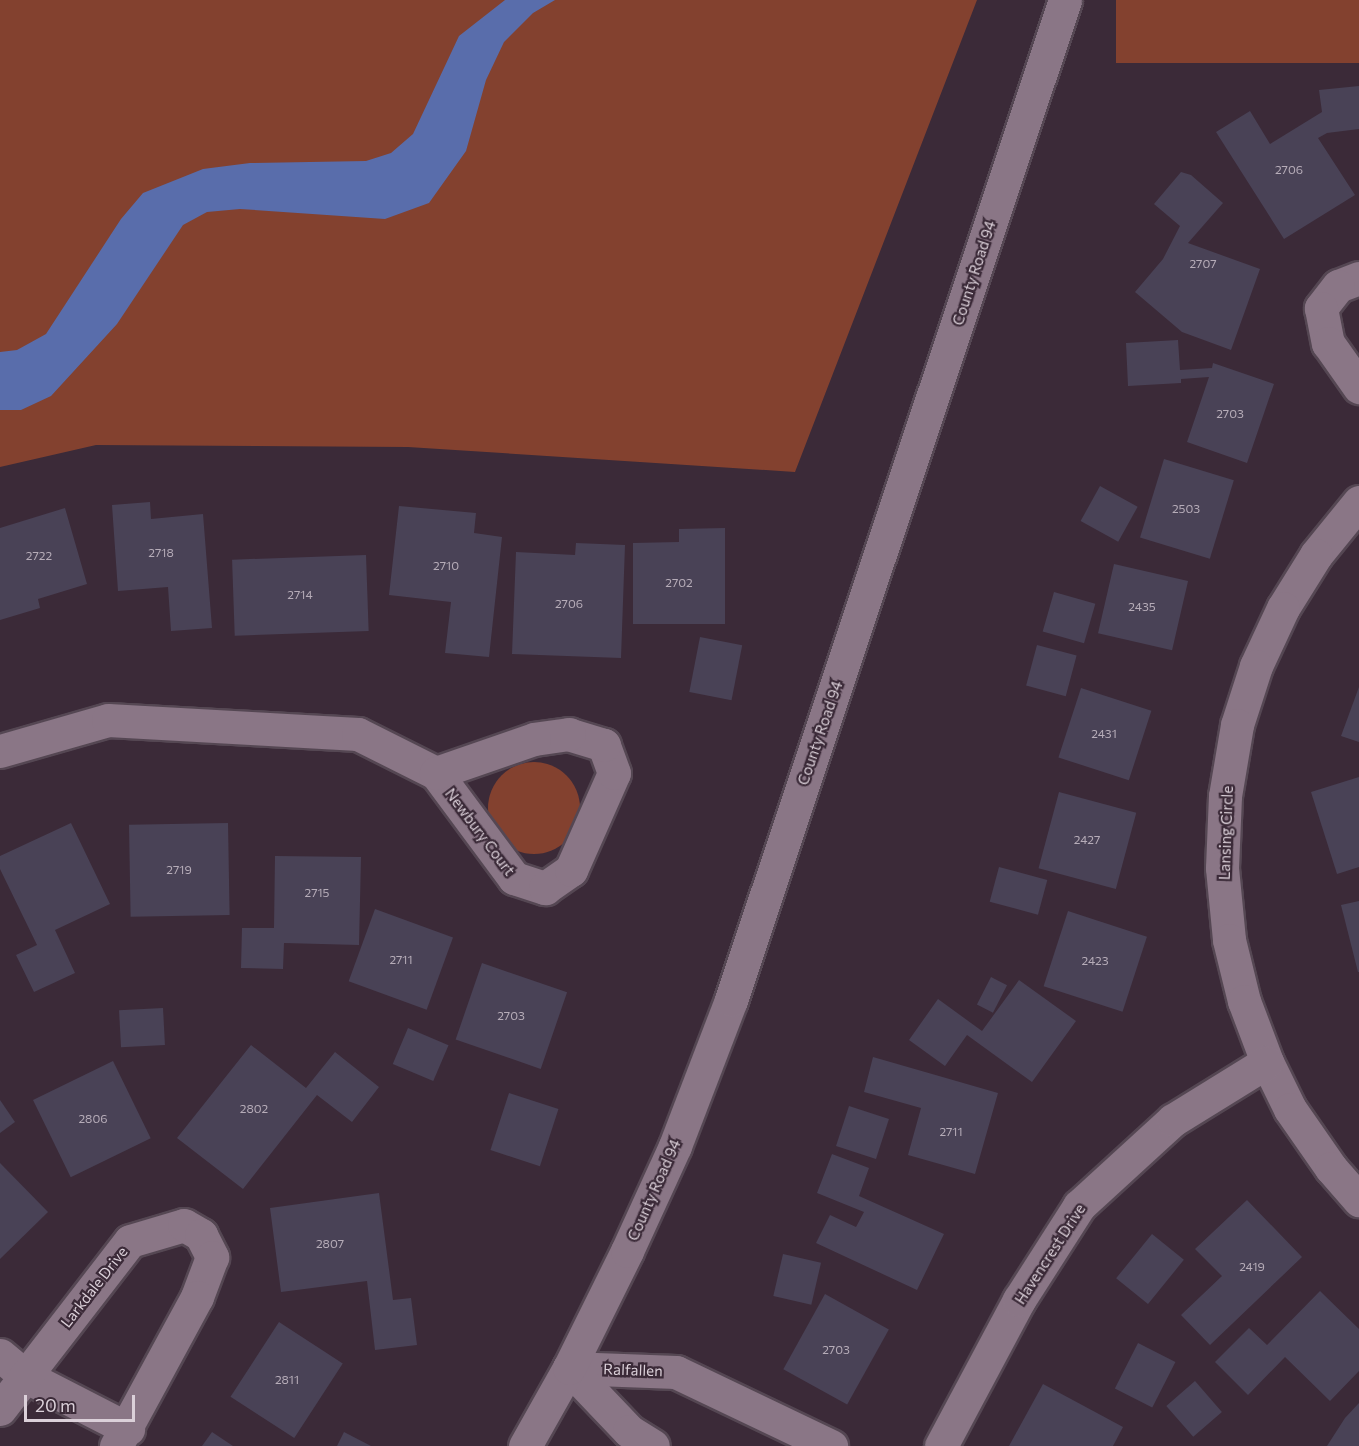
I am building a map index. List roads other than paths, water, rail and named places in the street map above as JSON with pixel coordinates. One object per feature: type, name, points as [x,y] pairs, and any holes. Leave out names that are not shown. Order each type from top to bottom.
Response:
[{"type":"street","name":"County Road 94","points":[[525,1446],[569,1368],[675,1146],[731,1000],[1065,0]]},
{"type":"street","points":[[1359,278],[1338,286],[1321,308],[1328,343],[1359,387]]},
{"type":"street","name":"Lansing Circle","points":[[1359,502],[1316,555],[1283,608],[1261,656],[1238,725],[1225,796],[1222,868],[1229,940],[1244,1001],[1267,1062],[1297,1119],[1331,1168],[1359,1200]]},
{"type":"street","name":"Newbury Court","points":[[0,751],[108,720],[358,734],[436,773],[514,878],[546,888],[571,870],[614,773],[604,745],[569,734],[534,739],[436,773]]},
{"type":"street","name":"Havencrest Drive","points":[[941,1446],[1019,1300],[1079,1206],[1173,1120],[1267,1062]]},
{"type":"street","name":"Larkdale Drive","points":[[0,1409],[130,1241],[184,1226],[201,1235],[212,1257],[197,1297],[122,1437]]},
{"type":"street","points":[[0,1355],[25,1376],[122,1437]]},
{"type":"street","name":"Ralfallen","points":[[569,1368],[629,1431],[653,1446]]},
{"type":"street","name":"Ralfallen","points":[[569,1368],[676,1372],[831,1446]]},
{"type":"water","points":[[505,0],[555,0],[533,13],[504,42],[486,80],[466,151],[429,203],[385,219],[240,209],[207,212],[183,225],[117,324],[51,396],[21,410],[0,410],[0,352],[17,350],[46,334],[121,219],[143,193],[203,169],[250,163],[366,161],[391,153],[413,134],[459,36]]}]
